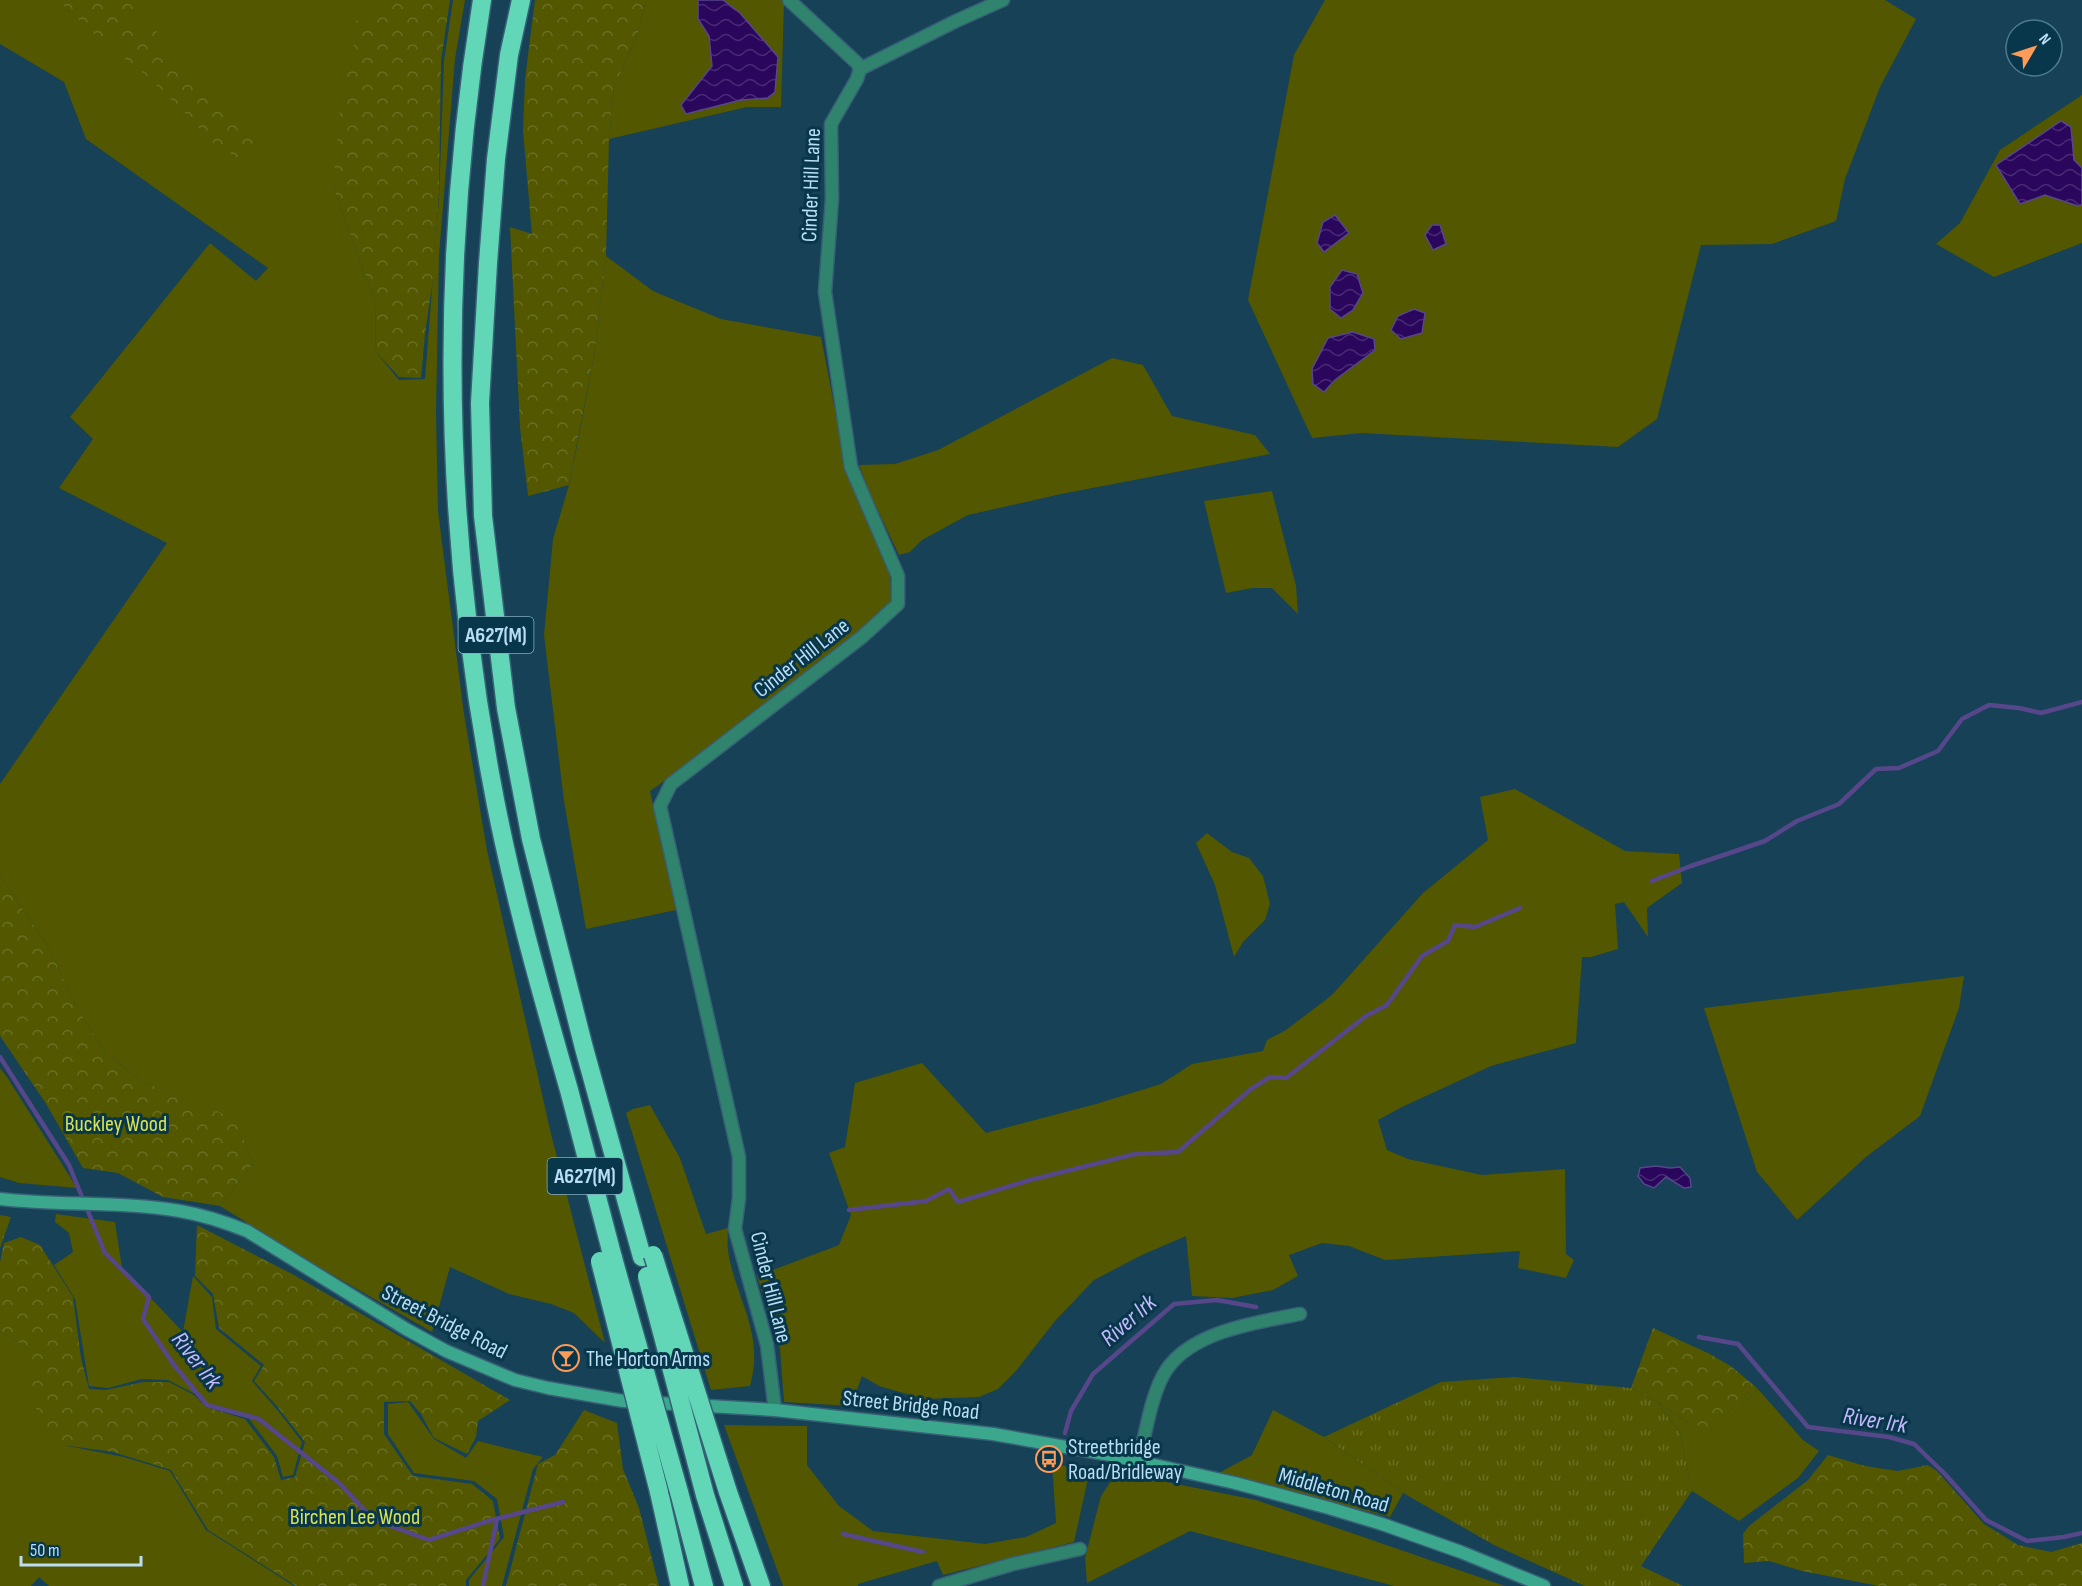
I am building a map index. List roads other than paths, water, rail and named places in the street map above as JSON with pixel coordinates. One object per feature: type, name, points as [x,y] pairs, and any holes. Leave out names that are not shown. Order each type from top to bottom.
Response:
[{"type":"highway","name":"A627(M)","points":[[482,0],[467,106],[457,201],[453,283],[453,460],[457,534],[476,689],[490,774],[512,879],[569,1090],[680,1586]]},
{"type":"highway","name":"A627(M)","points":[[521,0],[508,67],[496,159],[480,403],[483,516],[506,708],[531,838],[563,971],[604,1118],[647,1256],[761,1586]]},
{"type":"highway","name":"A627(M)","points":[[647,1256],[705,1495],[734,1586]]},
{"type":"highway","name":"A627(M)","points":[[607,1259],[680,1492],[704,1586]]},
{"type":"main road","name":"Street Bridge Road","points":[[0,1199],[105,1204],[181,1211],[220,1221],[246,1231],[406,1329],[446,1350],[515,1380],[548,1388],[623,1401],[775,1410],[993,1434],[1105,1454]]},
{"type":"main road","name":"Middleton Road","points":[[1105,1454],[1283,1495],[1382,1524],[1461,1552],[1544,1586]]},
{"type":"street","points":[[789,0],[857,63],[860,69],[1003,0]]},
{"type":"street","name":"Cinder Hill Lane","points":[[775,1410],[767,1345],[735,1228],[739,1198],[739,1157],[660,806],[671,784],[862,637],[898,604],[898,576],[851,467],[825,292],[832,199],[831,123],[857,79],[860,69]]},
{"type":"street","points":[[1139,1461],[1158,1386],[1173,1361],[1192,1346],[1227,1330],[1300,1314]]},
{"type":"street","points":[[939,1586],[1013,1564],[1080,1549]]},
{"type":"water","points":[[698,0],[723,0],[740,13],[778,57],[775,92],[768,98],[741,100],[686,114],[681,105],[712,66],[709,36],[698,19]]},
{"type":"water","points":[[2061,121],[2071,127],[2074,160],[2082,168],[2082,205],[2078,206],[2045,195],[2020,204],[1996,165]]},
{"type":"water","points":[[1335,215],[1349,233],[1324,252],[1317,243],[1323,222]]},
{"type":"water","points":[[1432,225],[1440,225],[1446,244],[1433,250],[1425,235]]},
{"type":"water","points":[[1342,270],[1357,274],[1363,293],[1353,310],[1341,318],[1330,309],[1330,287]]},
{"type":"water","points":[[1414,309],[1425,313],[1422,333],[1401,339],[1391,330],[1398,316]]},
{"type":"water","points":[[1353,332],[1374,339],[1375,350],[1335,380],[1324,392],[1313,384],[1312,369],[1328,338]]},
{"type":"water","points":[[1680,1167],[1690,1178],[1691,1187],[1684,1188],[1666,1177],[1654,1188],[1644,1184],[1638,1176],[1640,1168]]},
{"type":"waterway","points":[[1652,881],[1765,841],[1797,821],[1839,804],[1876,769],[1899,768],[1938,751],[1962,719],[1989,705],[2041,713],[2082,702]]},
{"type":"waterway","points":[[849,1210],[926,1201],[949,1189],[958,1202],[1030,1180],[1135,1154],[1178,1152],[1251,1089],[1270,1077],[1286,1078],[1366,1016],[1387,1005],[1422,956],[1448,941],[1455,925],[1475,927],[1520,908]]},
{"type":"waterway","name":"River Irk","points":[[0,1057],[69,1165],[105,1253],[149,1297],[143,1319],[174,1365],[207,1405],[259,1419],[338,1482],[374,1520],[429,1540],[492,1520],[563,1502]]},
{"type":"waterway","name":"River Irk","points":[[1065,1433],[1071,1411],[1093,1374],[1174,1304],[1217,1300],[1256,1307]]},
{"type":"waterway","name":"River Irk","points":[[1699,1337],[1738,1344],[1808,1427],[1889,1437],[1914,1444],[1944,1473],[1986,1520],[2027,1541],[2082,1533]]},
{"type":"waterway","points":[[483,1586],[497,1519]]},
{"type":"waterway","name":"River Irk","points":[[843,1534],[923,1552]]},
{"type":"place","name":"The Horton Arms","points":[[566,1358]]},
{"type":"place","name":"Streetbridge Road/Bridleway","points":[[1049,1459]]},
{"type":"park label","name":"Buckley Wood","points":[[116,1123]]},
{"type":"park label","name":"Birchen Lee Wood","points":[[355,1516]]}]
